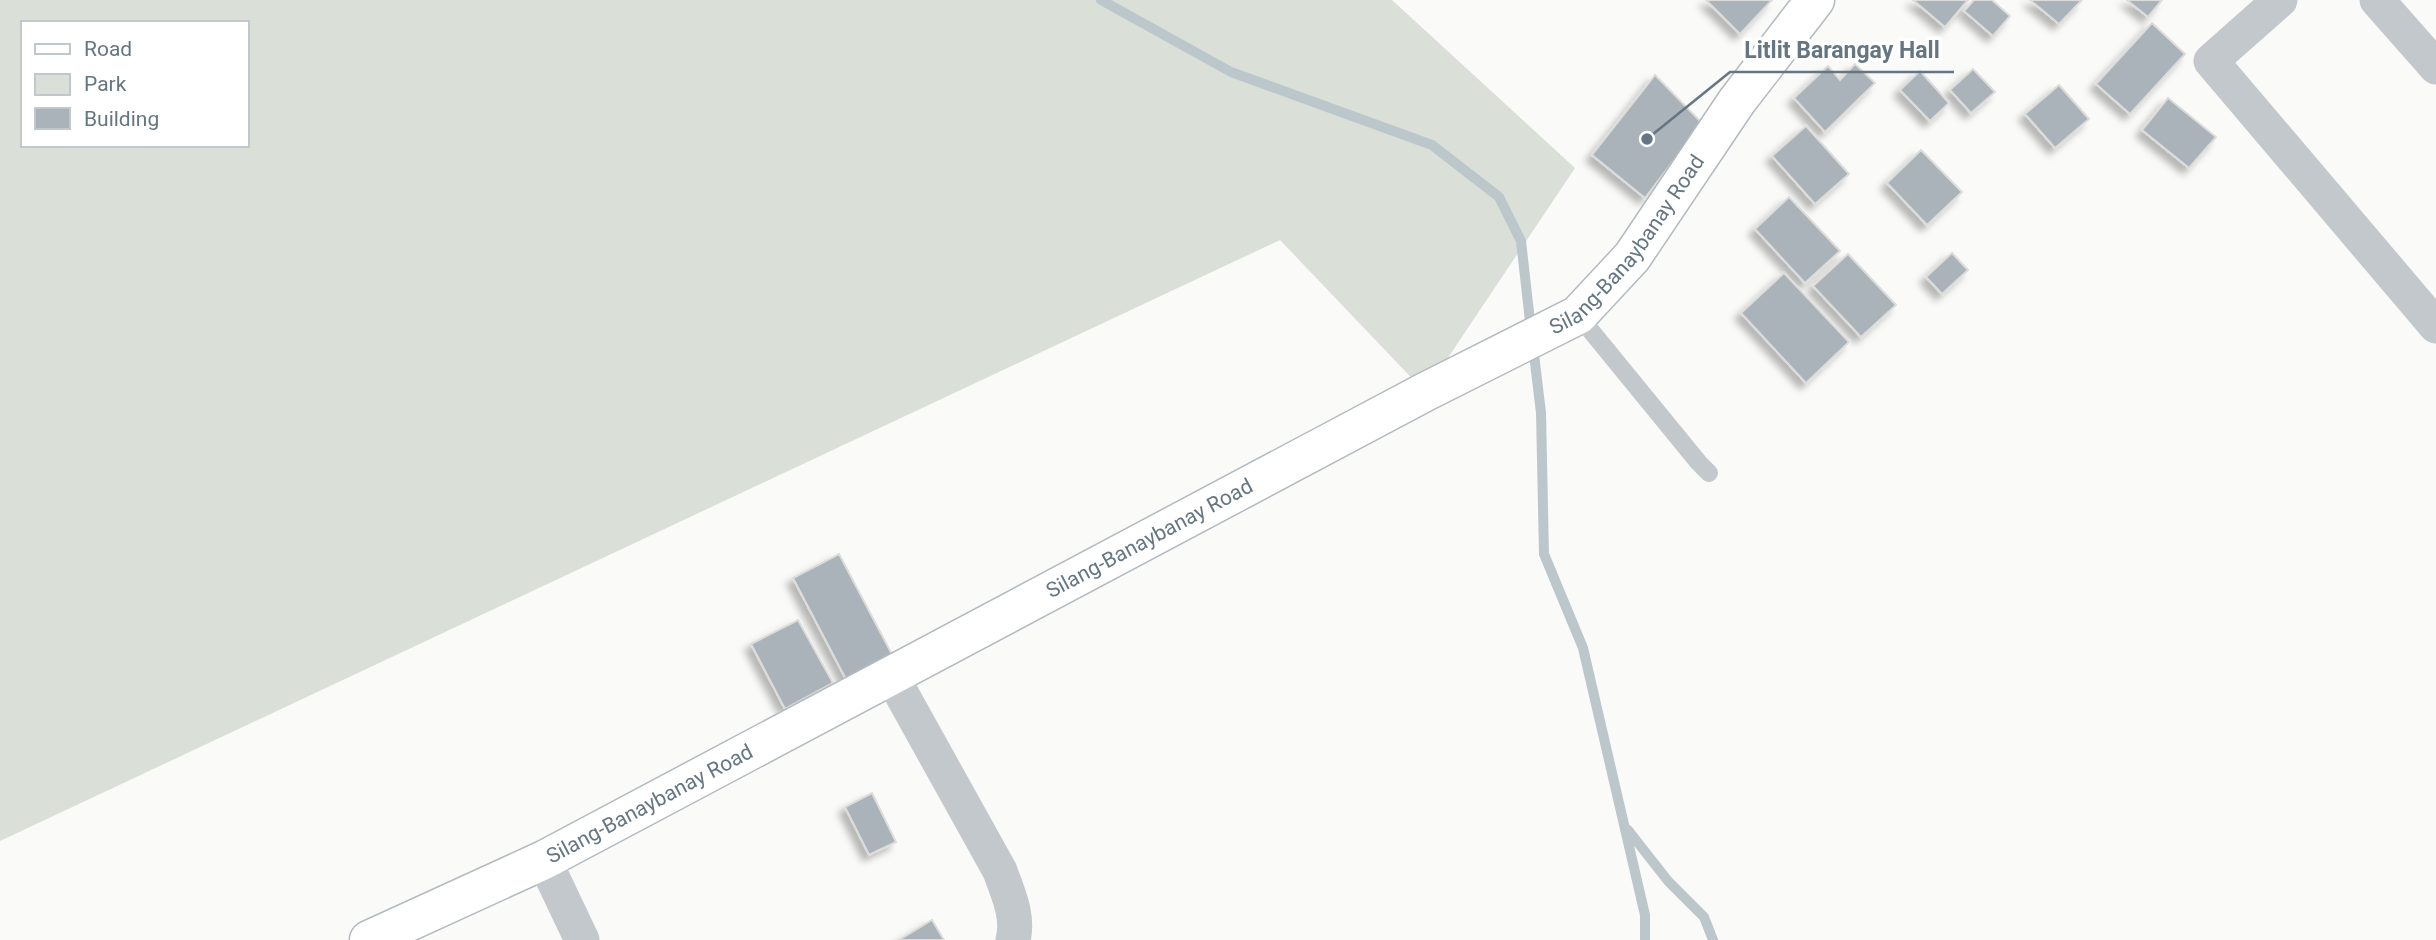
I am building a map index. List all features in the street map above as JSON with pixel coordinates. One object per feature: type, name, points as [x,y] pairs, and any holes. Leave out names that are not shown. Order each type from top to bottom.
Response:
[{"type":"main road","name":"Silang-Banaybanay Road","points":[[369,940],[544,859],[1567,321],[1632,257],[1737,102],[1815,0]]},
{"type":"street","points":[[2280,0],[2211,61],[2436,326]]},
{"type":"street","points":[[2376,0],[2436,67]]},
{"type":"street","points":[[891,675],[1000,872],[1013,905],[1016,930],[1013,940]]},
{"type":"street","points":[[544,859],[582,940]]},
{"type":"lane","points":[[1567,321],[1709,472]]},
{"type":"green space","points":[[0,0],[1392,0],[1575,168],[1425,392],[1280,240],[0,841]]},
{"type":"building","points":[[1706,0],[1772,0],[1740,34]]},
{"type":"building","points":[[1913,0],[1968,0],[1945,27]]},
{"type":"building","points":[[1974,0],[1992,0],[2010,16],[1993,36],[1964,11]]},
{"type":"building","points":[[2030,0],[2082,0],[2059,24]]},
{"type":"building","points":[[2127,0],[2162,0],[2148,17]]},
{"type":"building","points":[[2152,23],[2185,54],[2130,114],[2096,84]]},
{"type":"building","points":[[1855,64],[1875,83],[1825,132],[1794,98],[1828,66],[1840,80]]},
{"type":"building","points":[[1973,69],[1995,92],[1971,113],[1950,90]]},
{"type":"building","points":[[1920,71],[1949,103],[1930,121],[1900,90]]},
{"type":"building","points":[[1655,75],[1702,123],[1645,198],[1592,155]]},
{"type":"building","points":[[2059,85],[2089,119],[2055,148],[2025,114]]},
{"type":"building","points":[[2168,98],[2216,137],[2189,168],[2142,130]]},
{"type":"building","points":[[1806,126],[1849,174],[1815,204],[1772,156]]},
{"type":"building","points":[[1921,150],[1962,192],[1927,225],[1887,183]]},
{"type":"building","points":[[1789,197],[1840,251],[1805,283],[1755,229]]},
{"type":"building","points":[[1952,253],[1968,270],[1942,294],[1926,277]]},
{"type":"building","points":[[1848,254],[1896,305],[1861,337],[1813,286]]},
{"type":"building","points":[[1784,273],[1849,342],[1806,383],[1741,313]]},
{"type":"building","points":[[839,554],[896,662],[850,687],[793,578]]},
{"type":"building","points":[[798,620],[833,683],[785,709],[751,644]]},
{"type":"building","points":[[872,793],[896,842],[869,855],[845,807]]},
{"type":"building","points":[[932,920],[944,940],[899,940]]},
{"type":"waterway","points":[[1101,0],[1231,72],[1432,145],[1499,197],[1521,241],[1531,330]]},
{"type":"waterway","points":[[1533,346],[1541,413],[1544,554],[1583,648],[1645,915],[1645,940]]},
{"type":"waterway","points":[[1628,830],[1668,881],[1704,917],[1713,940]]},
{"type":"place","name":"Litlit Barangay Hall","points":[[1647,139]]}]
